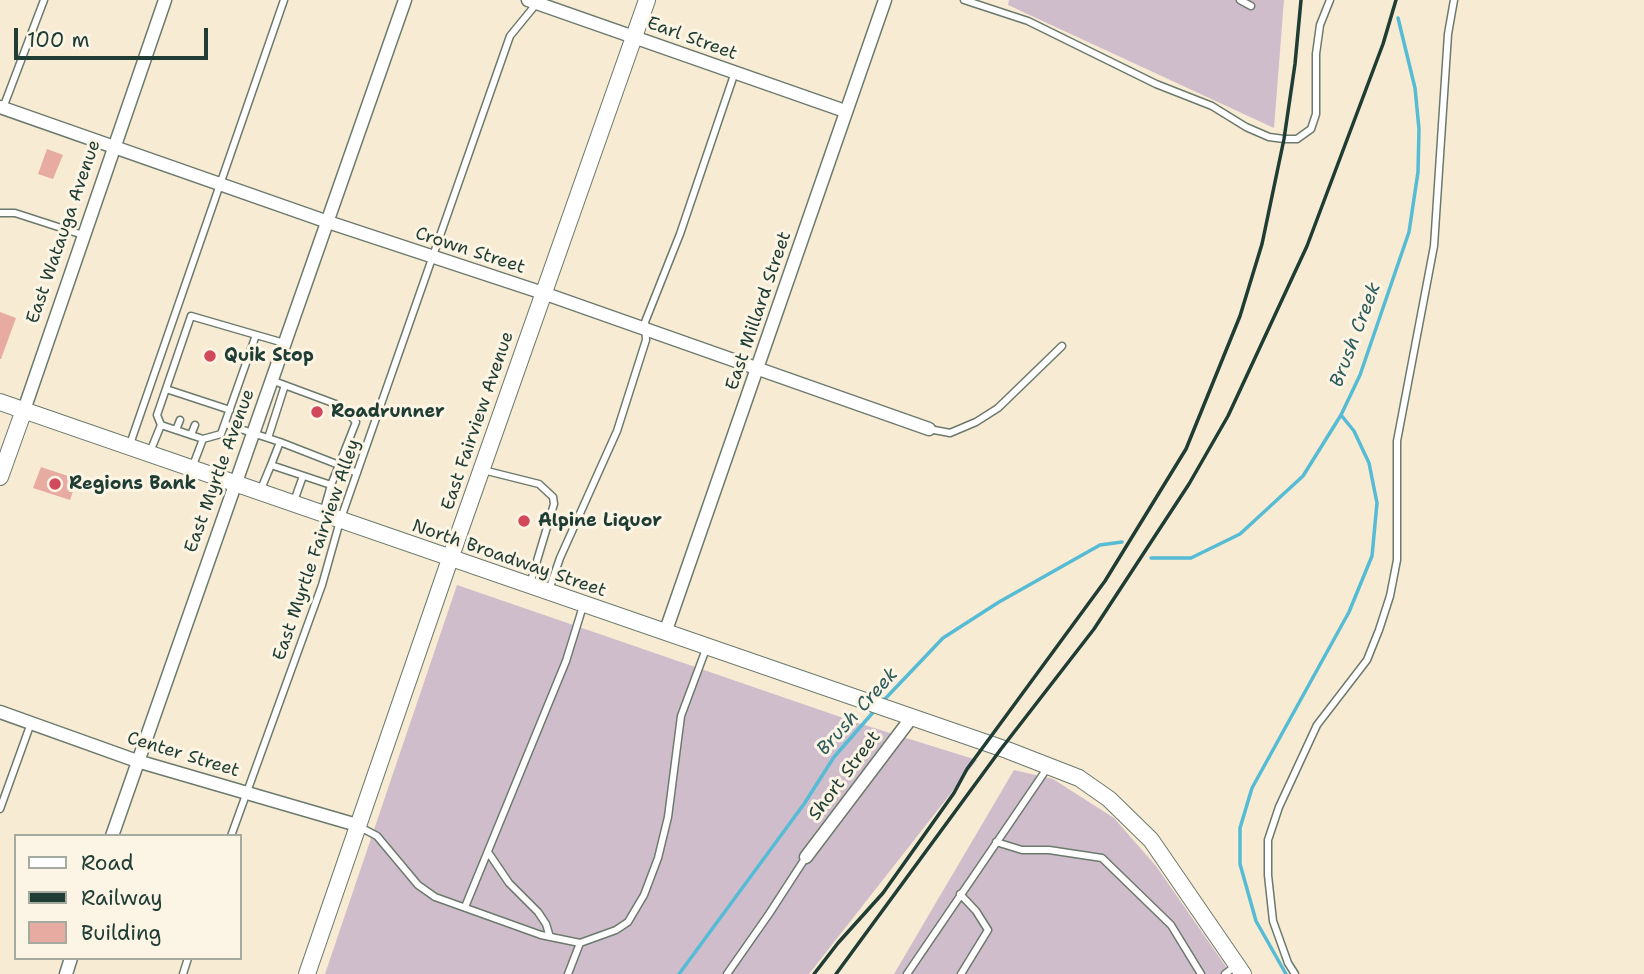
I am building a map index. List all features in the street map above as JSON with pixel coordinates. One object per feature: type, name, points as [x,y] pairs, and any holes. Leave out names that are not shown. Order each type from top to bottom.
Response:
[{"type":"street","name":"East Watauga Avenue","points":[[0,477],[165,0]]},
{"type":"street","name":"East Myrtle Avenue","points":[[113,834],[233,484],[405,0]]},
{"type":"street","name":"East Fairview Avenue","points":[[307,974],[647,0]]},
{"type":"street","name":"East Millard Street","points":[[665,632],[885,0]]},
{"type":"street","name":"Earl Street","points":[[533,2],[845,111]]},
{"type":"street","name":"Crown Street","points":[[2,107],[929,429]]},
{"type":"street","name":"North Broadway Street","points":[[0,402],[1007,750],[1079,779],[1109,799],[1130,818],[1166,861],[1235,971]]},
{"type":"street","name":"Center Street","points":[[0,712],[137,761],[357,825]]},
{"type":"street","name":"Short Street","points":[[806,857],[905,715]]},
{"type":"lane","points":[[2,107],[44,0]]},
{"type":"lane","points":[[129,447],[284,0]]},
{"type":"lane","points":[[964,0],[1028,21],[1156,84],[1212,106],[1246,127],[1269,137],[1284,139],[1297,139],[1311,129],[1316,114],[1320,25],[1329,0]]},
{"type":"lane","points":[[1240,0],[1251,6]]},
{"type":"lane","points":[[1295,974],[1288,963],[1273,920],[1268,875],[1268,839],[1279,807],[1317,725],[1367,660],[1379,630],[1398,560],[1397,441],[1434,246],[1448,34],[1454,0]]},
{"type":"lane","name":"East Myrtle Fairview Alley","points":[[232,834],[322,585],[340,521],[510,36],[533,2]]},
{"type":"lane","points":[[548,592],[560,558],[617,431],[646,340],[645,322],[680,234],[735,72]]},
{"type":"lane","points":[[0,212],[83,235]]},
{"type":"lane","points":[[149,454],[161,425],[157,415],[191,316],[284,344]]},
{"type":"lane","points":[[161,425],[203,439],[221,434],[256,335]]},
{"type":"lane","points":[[929,429],[950,433],[976,422],[998,408],[1062,346]]},
{"type":"lane","points":[[271,380],[341,406],[356,422],[331,485],[323,515]]},
{"type":"lane","points":[[268,438],[285,386]]},
{"type":"lane","points":[[166,389],[230,410]]},
{"type":"lane","points":[[185,406],[189,397]]},
{"type":"lane","points":[[200,412],[203,402]]},
{"type":"lane","points":[[176,430],[180,420]]},
{"type":"lane","points":[[225,424],[357,472]]},
{"type":"lane","points":[[191,435],[195,425]]},
{"type":"lane","points":[[192,469],[203,439]]},
{"type":"lane","points":[[259,493],[280,442]]},
{"type":"lane","points":[[271,466],[331,485]]},
{"type":"lane","points":[[481,470],[538,484],[553,497],[554,504],[529,586]]},
{"type":"lane","points":[[293,505],[303,476]]},
{"type":"lane","points":[[465,907],[566,661],[584,605]]},
{"type":"lane","points":[[357,825],[377,836],[418,885],[435,897],[551,937],[580,943],[617,930],[628,922],[645,895],[658,858],[668,817],[681,716],[707,647]]},
{"type":"lane","points":[[0,809],[31,723]]},
{"type":"lane","points":[[907,974],[1049,766]]},
{"type":"lane","points":[[996,842],[1022,850],[1049,849],[1102,858],[1171,925],[1201,974]]},
{"type":"lane","points":[[488,852],[509,883],[538,912],[551,937]]},
{"type":"lane","points":[[727,974],[806,857]]},
{"type":"lane","points":[[960,894],[976,911],[988,930],[961,974]]},
{"type":"lane","points":[[568,974],[580,943]]},
{"type":"shaded area","points":[[1009,0],[1284,0],[1274,128],[1008,5]]},
{"type":"shaded area","points":[[457,585],[858,723],[977,760],[809,974],[325,974]]},
{"type":"shaded area","points":[[1014,770],[1053,779],[1114,818],[1156,866],[1231,974],[894,974]]},
{"type":"building","points":[[47,149],[63,155],[53,179],[38,174]]},
{"type":"building","points":[[0,312],[16,318],[1,359],[0,359]]},
{"type":"building","name":"Regions Bank","points":[[41,467],[77,479],[70,500],[33,488]]},
{"type":"waterway","name":"Brush Creek","points":[[1151,558],[1191,558],[1240,534],[1303,476],[1341,415],[1360,375],[1409,232],[1418,172],[1419,129],[1415,88],[1398,18]]},
{"type":"waterway","points":[[1286,974],[1256,921],[1240,864],[1240,828],[1252,788],[1349,612],[1372,556],[1377,503],[1369,463],[1354,431],[1341,415]]},
{"type":"waterway","name":"Brush Creek","points":[[883,701],[943,638],[999,602],[1100,545],[1122,542]]},
{"type":"waterway","name":"Brush Creek","points":[[679,974],[804,804],[834,757],[876,709]]},
{"type":"railway","points":[[814,974],[883,893],[954,793],[967,769],[1105,581],[1186,449],[1240,316],[1262,244],[1284,139],[1301,0]]},
{"type":"railway","points":[[836,974],[1001,749],[1094,629],[1189,484],[1228,416],[1307,246],[1383,44],[1396,0]]},
{"type":"place","name":"Quik Stop","points":[[210,356]]},
{"type":"place","name":"Roadrunner","points":[[317,412]]},
{"type":"place","name":"Regions Bank","points":[[55,484]]},
{"type":"place","name":"Alpine Liquor","points":[[524,521]]}]
